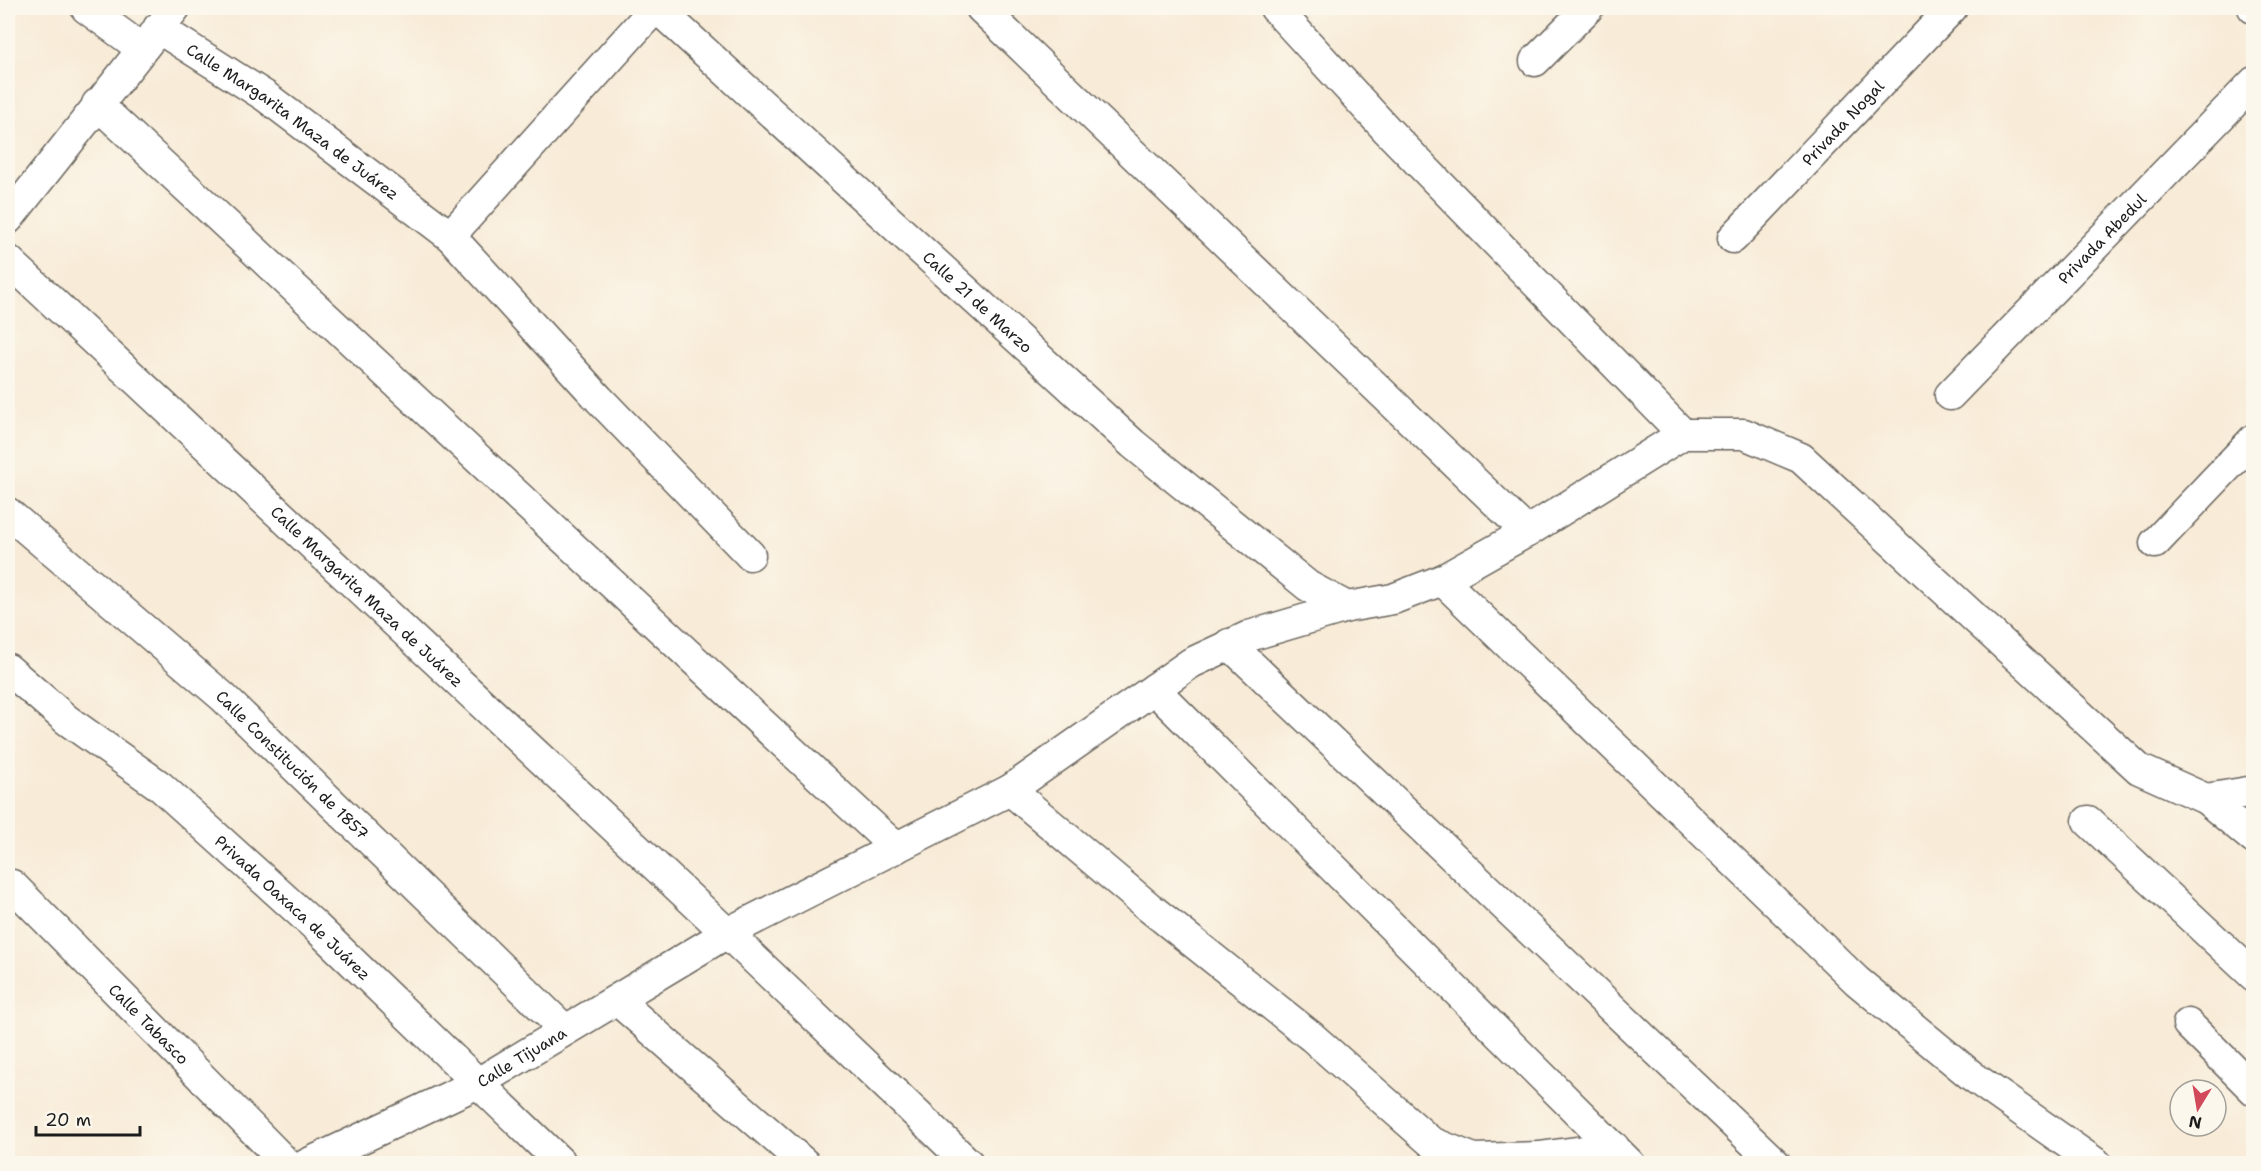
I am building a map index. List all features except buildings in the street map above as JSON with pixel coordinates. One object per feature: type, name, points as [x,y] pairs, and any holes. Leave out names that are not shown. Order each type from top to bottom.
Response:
[{"type":"street","name":"Calle Margarita Maza de Juárez","points":[[86,8],[158,28],[266,96],[450,236],[599,399],[750,555]]},
{"type":"street","points":[[450,236],[656,8]]},
{"type":"street","name":"Calle 21 de Marzo","points":[[656,8],[1133,444],[1308,586],[1347,607]]},
{"type":"street","points":[[981,8],[1527,532]]},
{"type":"street","points":[[1275,8],[1387,130],[1683,434],[1744,434],[1801,458],[2139,769],[2206,799],[2253,839]]},
{"type":"street","points":[[1535,61],[1588,8]]},
{"type":"street","name":"Privada Nogal","points":[[1733,238],[1952,8]]},
{"type":"street","points":[[8,219],[158,28]]},
{"type":"street","name":"Privada Abedul","points":[[1950,395],[2253,82]]},
{"type":"street","points":[[97,104],[896,848]]},
{"type":"street","name":"Calle Margarita Maza de Juárez","points":[[8,260],[727,933],[969,1164]]},
{"type":"street","name":"Calle Tijuana","points":[[307,1164],[478,1083],[727,933],[1010,790],[1191,663],[1229,644],[1347,607],[1393,599],[1442,580],[1527,532],[1683,434]]},
{"type":"street","points":[[2155,543],[2253,439]]},
{"type":"street","name":"Calle Constitución de 1857","points":[[8,513],[223,697],[565,1030]]},
{"type":"street","points":[[1442,580],[1857,981],[1972,1076],[2097,1164]]},
{"type":"street","points":[[1229,644],[1776,1164]]},
{"type":"street","name":"Privada Oaxaca de Juárez","points":[[8,669],[68,720],[160,786],[315,926],[562,1164]]},
{"type":"street","points":[[1154,689],[1622,1155]]},
{"type":"street","points":[[1010,790],[1149,908],[1312,1037],[1431,1142],[1474,1159],[1622,1155]]},
{"type":"street","points":[[2206,799],[2253,791]]},
{"type":"street","points":[[2088,821],[2253,976]]},
{"type":"street","name":"Calle Tabasco","points":[[12,885],[286,1164]]},
{"type":"street","points":[[617,1000],[805,1164]]},
{"type":"street","points":[[2188,1024],[2253,1090]]}]
